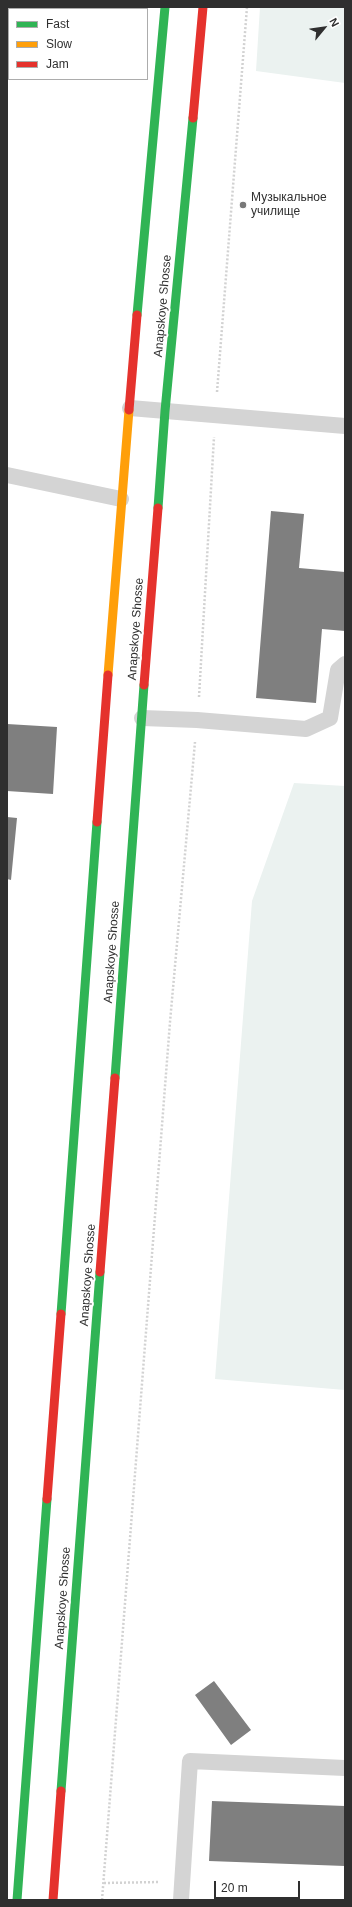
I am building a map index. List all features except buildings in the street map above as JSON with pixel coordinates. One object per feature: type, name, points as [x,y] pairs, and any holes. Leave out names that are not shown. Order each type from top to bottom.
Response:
[{"type":"highway","name":"Anapskoye Shosse","points":[[17,1900],[121,499],[165,7]]},
{"type":"highway","name":"Anapskoye Shosse","points":[[53,1900],[165,411],[203,7]]},
{"type":"lane","points":[[130,408],[345,426]]},
{"type":"lane","points":[[7,475],[121,499]]},
{"type":"lane","points":[[142,718],[197,720],[306,729],[330,718],[338,670],[345,664]]},
{"type":"lane","points":[[181,1900],[190,1761],[345,1768]]},
{"type":"path","points":[[102,1900],[170,1022],[197,720],[215,415],[247,7]]},
{"type":"path","points":[[104,1883],[182,1882]]},
{"type":"shaded area","points":[[260,7],[345,7],[345,83],[256,71]]},
{"type":"shaded area","points":[[294,783],[345,786],[345,1390],[215,1379],[252,901]]},
{"type":"traffic: fast","points":[[137,315],[165,7]]},
{"type":"traffic: fast","points":[[158,508],[165,411],[193,118]]},
{"type":"traffic: fast","points":[[115,1078],[144,685]]},
{"type":"traffic: fast","points":[[61,1314],[97,822]]},
{"type":"traffic: fast","points":[[61,1791],[100,1272]]},
{"type":"traffic: fast","points":[[17,1900],[47,1499]]},
{"type":"traffic: slow","points":[[108,675],[129,410]]},
{"type":"traffic: jam","points":[[193,118],[203,7]]},
{"type":"traffic: jam","points":[[129,410],[137,315]]},
{"type":"traffic: jam","points":[[144,685],[158,508]]},
{"type":"traffic: jam","points":[[97,822],[108,675]]},
{"type":"traffic: jam","points":[[100,1272],[115,1078]]},
{"type":"traffic: jam","points":[[47,1499],[61,1314]]},
{"type":"traffic: jam","points":[[53,1900],[61,1791]]},
{"type":"place","name":"Музыкальное училище","points":[[243,205]]}]
